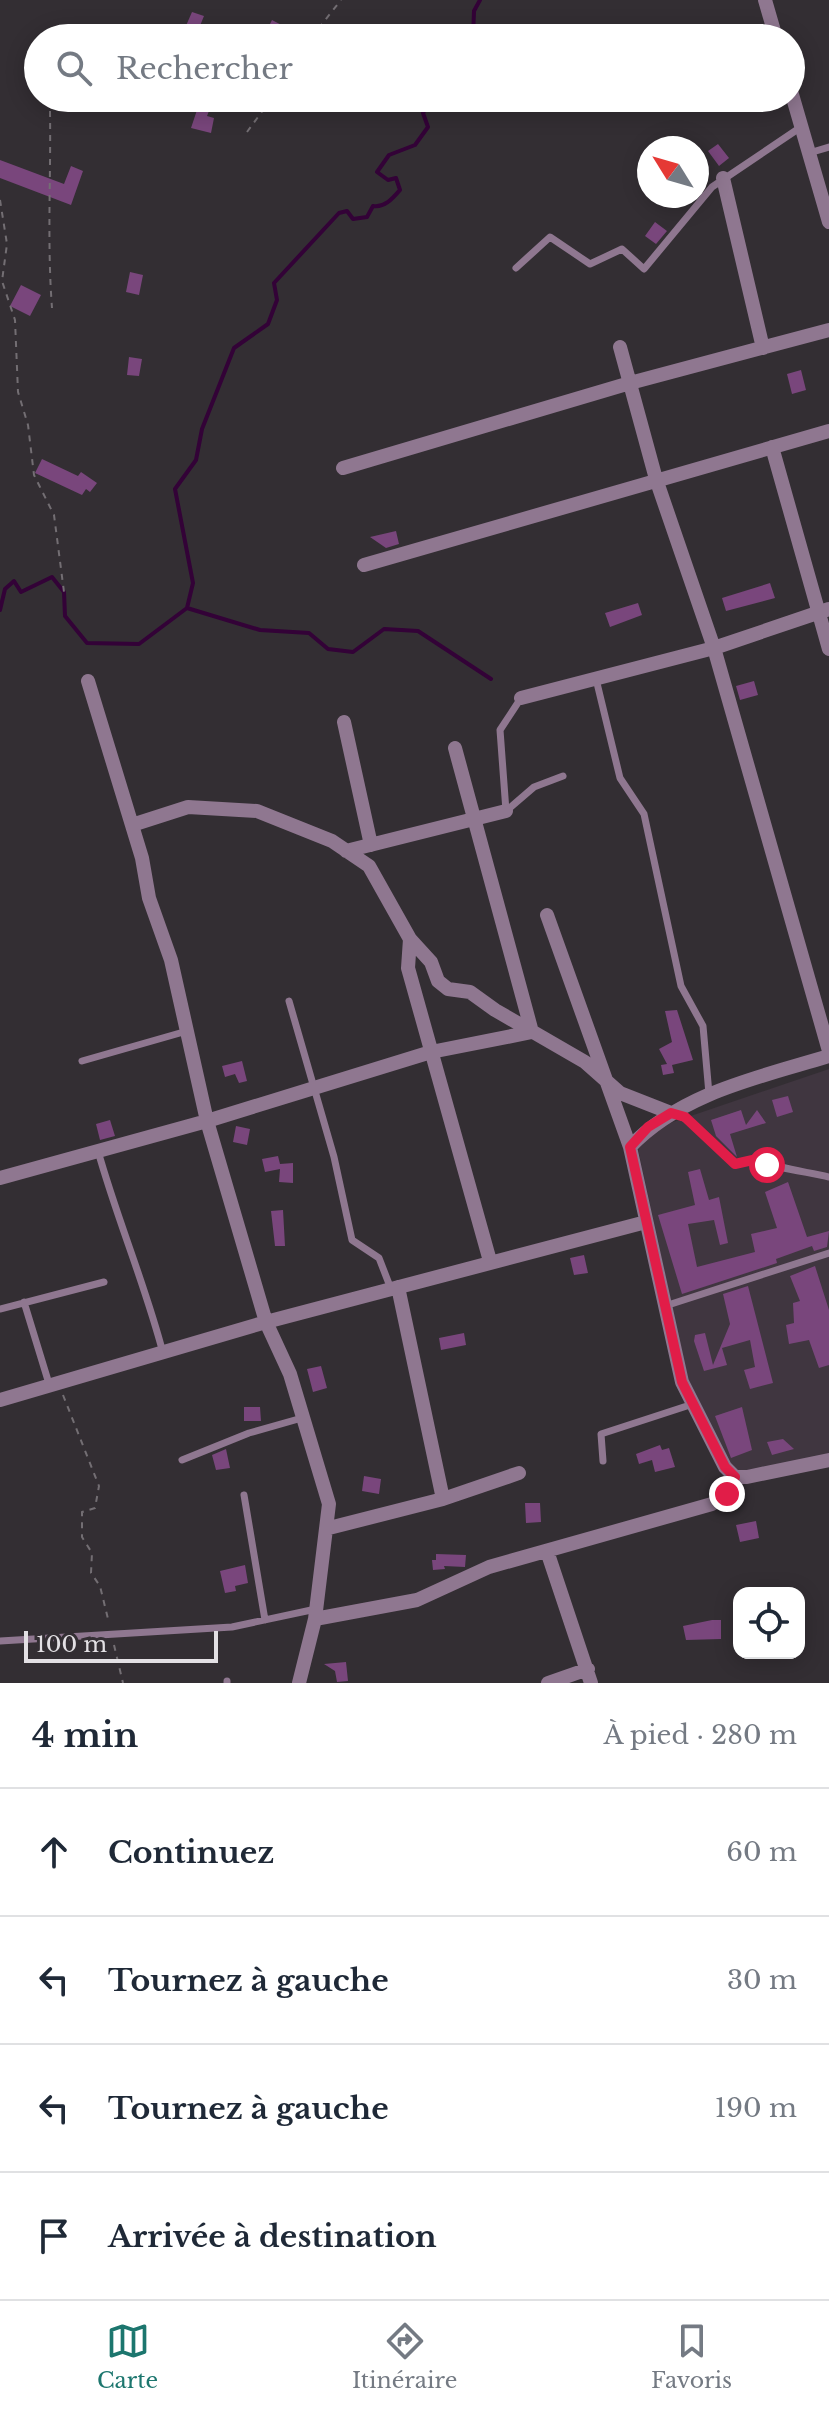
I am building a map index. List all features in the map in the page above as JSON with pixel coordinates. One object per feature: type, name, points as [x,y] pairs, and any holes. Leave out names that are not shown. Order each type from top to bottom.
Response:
[{"type":"street","points":[[765,0],[772,24]]},
{"type":"street","points":[[797,112],[829,222]]},
{"type":"street","points":[[723,178],[763,348]]},
{"type":"street","points":[[343,468],[630,383],[829,330]]},
{"type":"street","points":[[620,347],[656,479],[714,648],[829,1053],[709,1096],[671,1113],[648,1127],[630,1147]]},
{"type":"street","points":[[364,565],[829,431]]},
{"type":"street","points":[[772,447],[823,611],[829,649]]},
{"type":"street","points":[[521,698],[714,648],[823,611]]},
{"type":"street","points":[[88,681],[132,825],[149,898],[171,960],[207,1121],[266,1322],[290,1374],[329,1504],[329,1528],[316,1614],[299,1683]]},
{"type":"street","points":[[344,722],[371,845]]},
{"type":"street","points":[[455,748],[532,1032]]},
{"type":"street","points":[[132,825],[188,807],[257,811],[332,841],[369,866],[410,939],[431,962],[438,981],[448,989],[470,992],[585,1062],[620,1093],[671,1113]]},
{"type":"street","points":[[346,851],[506,811]]},
{"type":"street","points":[[547,915],[630,1147],[682,1382],[725,1467],[735,1477]]},
{"type":"street","points":[[410,939],[408,968],[490,1261]]},
{"type":"street","points":[[0,1178],[207,1121],[431,1052],[532,1032]]},
{"type":"street","points":[[0,1400],[266,1322],[646,1222]]},
{"type":"street","points":[[395,1288],[443,1499]]},
{"type":"street","points":[[735,1477],[829,1460]]},
{"type":"street","points":[[329,1528],[443,1499],[519,1473]]},
{"type":"street","points":[[316,1614],[417,1600],[489,1567],[712,1504],[727,1494],[735,1477]]},
{"type":"street","points":[[547,1551],[590,1676],[548,1683]]},
{"type":"lane","points":[[516,268],[550,237],[590,264],[622,249],[644,269],[723,178],[802,127]]},
{"type":"lane","points":[[809,153],[829,147]]},
{"type":"lane","points":[[595,679],[620,778],[644,814],[681,986],[703,1026],[709,1096]]},
{"type":"lane","points":[[506,811],[500,730],[521,698]]},
{"type":"lane","points":[[506,811],[534,787],[563,776]]},
{"type":"lane","points":[[289,1001],[315,1087],[352,1240],[379,1258],[395,1288]]},
{"type":"lane","points":[[82,1061],[187,1031]]},
{"type":"lane","points":[[671,1113],[685,1117],[735,1164],[757,1159],[767,1165],[782,1165],[829,1177]]},
{"type":"lane","points":[[98,1151],[121,1230],[149,1299],[163,1353]]},
{"type":"lane","points":[[665,1306],[829,1253]]},
{"type":"lane","points":[[0,1309],[104,1282]]},
{"type":"lane","points":[[24,1302],[52,1386]]},
{"type":"lane","points":[[603,1461],[601,1434],[693,1404]]},
{"type":"lane","points":[[182,1460],[249,1433],[302,1418]]},
{"type":"lane","points":[[244,1495],[265,1620]]},
{"type":"lane","points":[[0,1641],[232,1627],[316,1614]]},
{"type":"path","points":[[322,24],[341,0]]},
{"type":"path","points":[[50,112],[47,247],[52,308]]},
{"type":"path","points":[[247,132],[262,112]]},
{"type":"path","points":[[0,200],[7,244],[2,281],[15,320],[18,392],[28,425],[34,475],[54,515],[64,592]]},
{"type":"path","points":[[52,1386],[65,1397],[99,1486],[95,1508],[82,1512],[82,1537],[92,1553],[91,1573],[100,1586],[123,1683]]},
{"type":"shaded area","points":[[829,1069],[829,1455],[735,1474],[689,1385],[635,1135]]},
{"type":"building","points":[[192,12],[204,16],[201,24],[187,24]]},
{"type":"building","points":[[196,112],[209,112],[207,116],[214,118],[211,133],[191,128]]},
{"type":"building","points":[[718,144],[729,158],[719,166],[709,150]]},
{"type":"building","points":[[0,160],[64,184],[71,166],[83,171],[71,205],[0,178]]},
{"type":"building","points":[[655,222],[667,231],[656,244],[645,236]]},
{"type":"building","points":[[130,272],[143,275],[139,295],[126,292]]},
{"type":"building","points":[[21,285],[41,295],[30,316],[10,306]]},
{"type":"building","points":[[129,357],[142,359],[139,376],[127,375]]},
{"type":"building","points":[[801,370],[806,390],[792,394],[787,374]]},
{"type":"building","points":[[42,459],[78,476],[81,472],[97,483],[90,492],[86,489],[82,495],[35,473]]},
{"type":"building","points":[[396,531],[399,544],[386,548],[370,537]]},
{"type":"building","points":[[770,583],[775,598],[726,611],[722,598]]},
{"type":"building","points":[[638,603],[642,615],[610,627],[605,613]]},
{"type":"building","points":[[754,681],[758,695],[740,700],[736,686]]},
{"type":"building","points":[[677,1010],[693,1060],[672,1065],[674,1073],[663,1075],[661,1065],[667,1064],[659,1049],[672,1042],[665,1011]]},
{"type":"building","points":[[242,1061],[247,1081],[239,1083],[235,1074],[225,1077],[222,1066]]},
{"type":"building","points":[[788,1096],[793,1112],[777,1117],[772,1100]]},
{"type":"building","points":[[741,1110],[746,1125],[757,1110],[766,1123],[730,1134],[737,1157],[716,1136],[711,1120]]},
{"type":"building","points":[[110,1120],[115,1136],[100,1140],[96,1124]]},
{"type":"building","points":[[236,1126],[250,1129],[247,1145],[233,1142]]},
{"type":"building","points":[[278,1156],[280,1164],[293,1163],[293,1183],[279,1182],[280,1169],[265,1172],[262,1159]]},
{"type":"building","points":[[700,1169],[709,1200],[719,1197],[728,1243],[720,1245],[714,1220],[688,1224],[697,1267],[755,1252],[751,1234],[777,1228],[765,1192],[788,1182],[807,1237],[829,1231],[827,1247],[814,1251],[812,1246],[776,1259],[777,1263],[682,1294],[658,1215],[695,1205],[688,1172]]},
{"type":"building","points":[[283,1210],[285,1246],[275,1246],[271,1211]]},
{"type":"building","points":[[584,1255],[588,1273],[574,1275],[570,1258]]},
{"type":"building","points":[[815,1266],[829,1310],[829,1365],[819,1368],[809,1340],[789,1344],[786,1325],[794,1323],[793,1303],[800,1301],[790,1276]]},
{"type":"building","points":[[748,1286],[773,1383],[750,1389],[744,1370],[755,1367],[750,1340],[722,1348],[727,1365],[704,1371],[694,1341],[695,1335],[705,1333],[713,1365],[730,1324],[723,1294]]},
{"type":"building","points":[[464,1333],[466,1345],[441,1350],[439,1338]]},
{"type":"building","points":[[321,1366],[327,1388],[313,1392],[307,1369]]},
{"type":"building","points":[[244,1407],[260,1407],[261,1421],[244,1421]]},
{"type":"building","points":[[742,1407],[752,1450],[731,1458],[715,1416]]},
{"type":"building","points":[[783,1439],[794,1449],[772,1455],[767,1442]]},
{"type":"building","points":[[660,1445],[662,1450],[669,1448],[675,1467],[655,1472],[652,1460],[639,1464],[636,1454]]},
{"type":"building","points":[[226,1449],[230,1468],[216,1470],[212,1455]]},
{"type":"building","points":[[364,1476],[381,1479],[379,1494],[362,1491]]},
{"type":"building","points":[[525,1503],[540,1503],[541,1522],[526,1523]]},
{"type":"building","points":[[756,1521],[759,1538],[740,1542],[736,1525]]},
{"type":"building","points":[[436,1554],[466,1555],[465,1567],[444,1566],[445,1569],[433,1570],[432,1560],[436,1560]]},
{"type":"building","points":[[245,1565],[248,1583],[235,1586],[236,1591],[225,1593],[220,1571]]},
{"type":"building","points":[[721,1620],[721,1639],[686,1640],[683,1626]]},
{"type":"building","points":[[346,1662],[348,1681],[337,1682],[335,1671],[324,1664]]},
{"type":"waterway","points":[[474,24],[474,11],[480,0]]},
{"type":"waterway","points":[[0,610],[5,589],[14,581],[21,592],[52,577],[64,592],[65,616],[87,643],[139,644],[187,608],[193,583],[175,489],[196,460],[202,429],[234,348],[268,324],[277,300],[274,283],[339,213],[347,211],[353,219],[367,217],[373,206],[385,204],[400,190],[396,178],[388,180],[377,172],[389,155],[415,145],[428,127],[424,112]]},
{"type":"waterway","points":[[187,608],[260,630],[309,633],[328,649],[353,652],[384,629],[418,631],[491,679]]},
{"type":"route","points":[[727,1494],[735,1477],[725,1467],[682,1382],[630,1147],[648,1127],[671,1113],[685,1117],[735,1164],[757,1159],[767,1165]]}]
